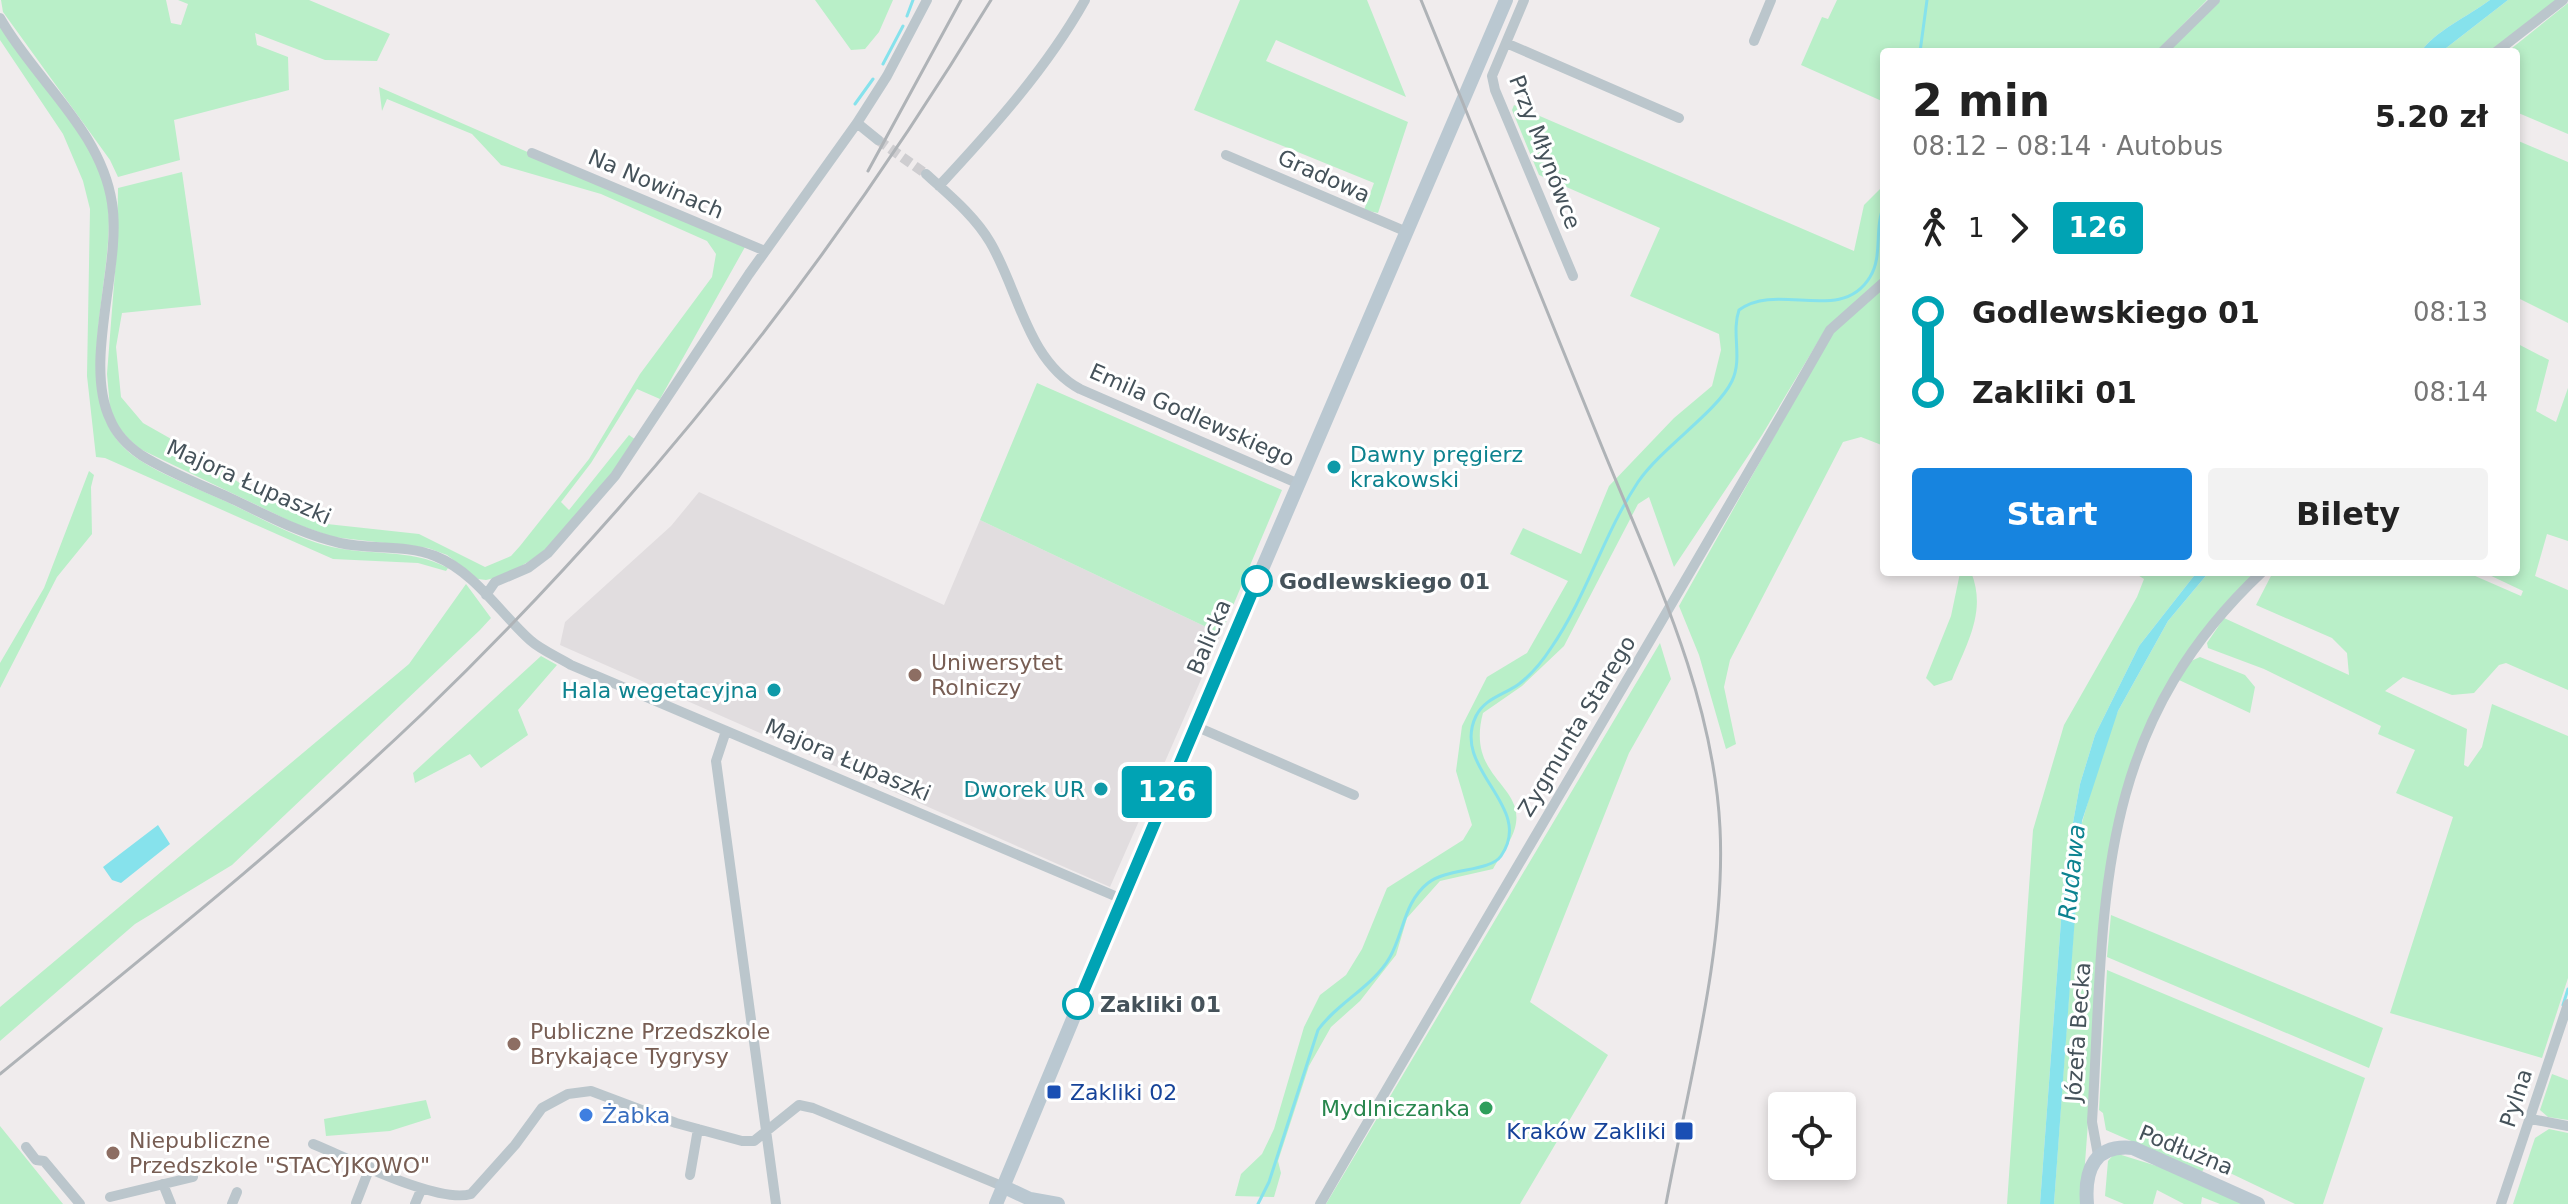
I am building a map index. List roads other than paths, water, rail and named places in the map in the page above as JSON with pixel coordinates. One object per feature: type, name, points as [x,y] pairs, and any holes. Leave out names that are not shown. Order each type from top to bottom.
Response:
[{"type":"street","points":[[486,595],[495,582],[528,568],[548,553],[600,496],[765,251],[857,123],[887,76],[927,0]]},
{"type":"street","points":[[939,186],[1001,117],[1063,36],[1085,0]]},
{"type":"street","name":"Balicka","points":[[996,1204],[1195,726],[1506,0]]},
{"type":"street","name":"Przy Młynówce","points":[[1524,0],[1492,76],[1495,90],[1573,276]]},
{"type":"street","points":[[1754,41],[1771,0]]},
{"type":"street","points":[[2166,48],[2215,0]]},
{"type":"street","points":[[2501,48],[2563,0]]},
{"type":"street","name":"Majora Łupaszki","points":[[0,18],[87,140],[104,171],[113,205],[113,229],[102,379],[109,417],[124,441],[163,467],[305,533],[345,544],[405,548],[451,563],[532,642],[571,665],[1122,899]]},
{"type":"street","name":"Przy Młynówce","points":[[1506,43],[1679,118]]},
{"type":"street","points":[[857,123],[878,140]]},
{"type":"street","name":"Na Nowinach","points":[[532,153],[765,251]]},
{"type":"street","name":"Gradowa","points":[[1226,155],[1407,232]]},
{"type":"street","name":"Emila Godlewskiego","points":[[926,174],[966,211],[988,239],[1032,333],[1055,372],[1080,389],[1299,484]]},
{"type":"street","name":"Zygmunta Starego","points":[[1320,1204],[1479,928],[1610,713],[1830,330],[1880,286]]},
{"type":"street","name":"Józefa Becka","points":[[2098,1155],[2092,1122],[2115,829],[2136,757],[2164,693],[2205,631],[2258,576]]},
{"type":"street","points":[[1195,726],[1354,795]]},
{"type":"street","points":[[726,731],[716,761],[734,882],[763,1134],[776,1204]]},
{"type":"street","name":"Pylna","points":[[2501,1204],[2568,1004]]},
{"type":"street","points":[[313,1144],[421,1190],[445,1197],[469,1199],[547,1103],[568,1094],[591,1091],[698,1129],[742,1141],[754,1141],[799,1105],[813,1108],[1030,1199],[1058,1204]]},
{"type":"street","points":[[2531,1119],[2568,1126]]},
{"type":"street","points":[[690,1175],[698,1129]]},
{"type":"street","name":"Podłużna","points":[[2098,1155],[2113,1146],[2133,1148],[2258,1204]]},
{"type":"street","points":[[26,1147],[36,1160],[44,1161],[80,1204]]},
{"type":"street","points":[[2087,1204],[2090,1172],[2098,1155]]},
{"type":"street","points":[[356,1203],[370,1167]]},
{"type":"street","points":[[110,1197],[193,1177]]},
{"type":"street","points":[[163,1184],[171,1204]]},
{"type":"street","points":[[415,1204],[421,1190]]},
{"type":"street","points":[[232,1204],[237,1192]]},
{"type":"water","points":[[2490,0],[2508,0],[2446,48],[2424,48],[2442,31]]},
{"type":"water","name":"Rudawa","points":[[2194,576],[2206,576],[2168,621],[2118,711],[2082,821],[2054,1204],[2040,1204],[2065,867],[2080,784],[2095,735],[2139,646]]},
{"type":"water","points":[[158,825],[170,844],[121,883],[112,880],[103,867]]},
{"type":"waterway","points":[[907,16],[913,0]]},
{"type":"waterway","points":[[1921,48],[1927,0]]},
{"type":"waterway","points":[[883,64],[903,26]]},
{"type":"waterway","points":[[855,104],[873,79]]},
{"type":"waterway","points":[[1258,1204],[1269,1182],[1318,1030],[1383,968],[1414,899],[1428,883],[1445,875],[1487,865],[1501,856],[1509,838],[1508,821],[1474,754],[1471,735],[1476,716],[1490,701],[1519,684],[1540,663],[1575,608],[1638,482],[1725,393],[1735,372],[1739,310],[1755,302],[1772,299],[1826,301],[1858,291],[1874,269],[1880,218]]},
{"type":"waterway","points":[[2563,1005],[2568,989]]},
{"type":"tunnel","points":[[878,140],[926,174]]},
{"type":"railway","points":[[868,171],[961,0]]},
{"type":"railway","points":[[0,1074],[320,808],[422,714],[582,550],[657,464],[800,285],[930,97],[991,0]]},
{"type":"railway","points":[[1421,0],[1658,583],[1692,678],[1705,727],[1715,777],[1720,828],[1717,921],[1704,1016],[1666,1204]]},
{"type":"place","name":"Dawny pręgierz krakowski","points":[[1334,467]]},
{"type":"place","name":"Godlewskiego 01","points":[[1257,581]]},
{"type":"place","name":"Uniwersytet Rolniczy","points":[[915,675]]},
{"type":"place","name":"Hala wegetacyjna","points":[[774,690]]},
{"type":"place","name":"Dworek UR","points":[[1101,789]]},
{"type":"place","name":"Zakliki 01","points":[[1078,1004]]},
{"type":"place","name":"Publiczne Przedszkole Brykające Tygrysy","points":[[514,1044]]},
{"type":"place","name":"Zakliki 02","points":[[1054,1092]]},
{"type":"place","name":"Mydlniczanka","points":[[1486,1108]]},
{"type":"place","name":"Żabka","points":[[586,1115]]},
{"type":"place","name":"Kraków Zakliki","points":[[1684,1131]]},
{"type":"place","name":"Niepubliczne Przedszkole \"STACYJKOWO\"","points":[[113,1153]]}]
